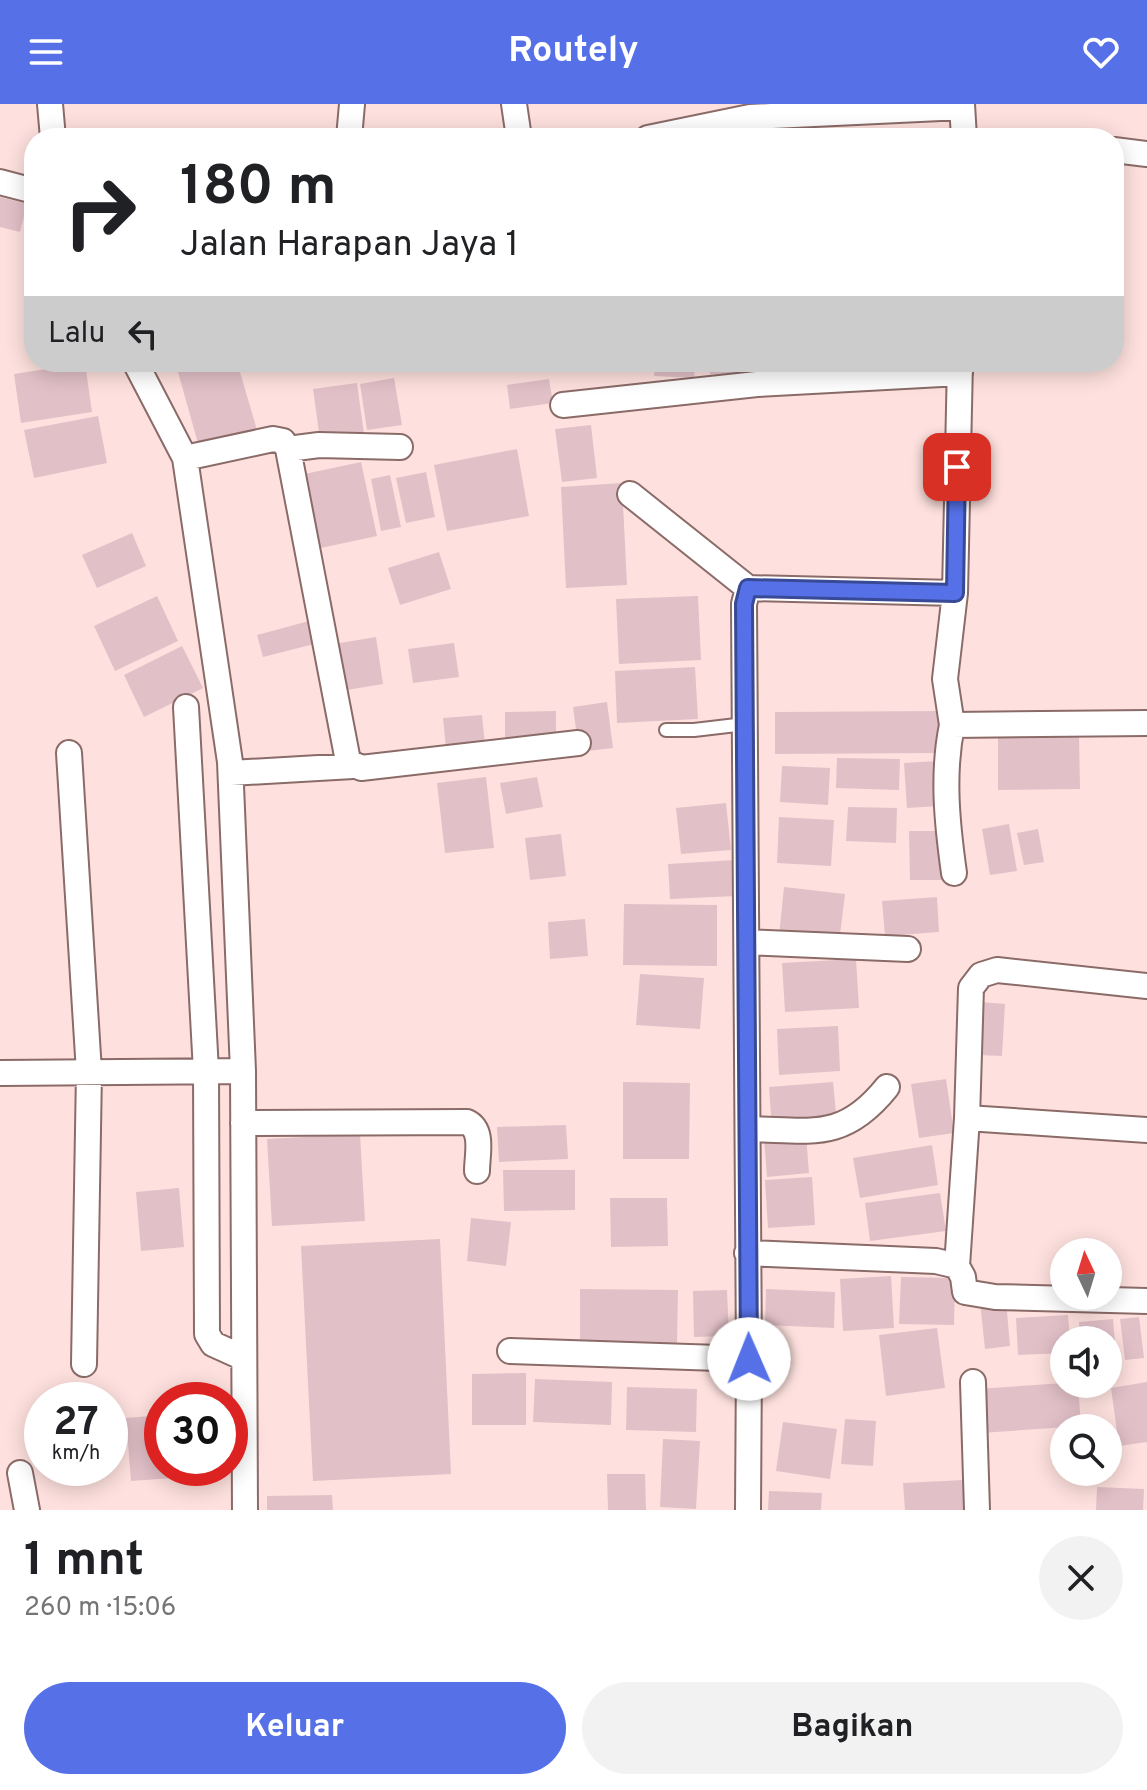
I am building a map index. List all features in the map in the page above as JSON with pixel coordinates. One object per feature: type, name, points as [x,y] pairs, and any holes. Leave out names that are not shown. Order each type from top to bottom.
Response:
[{"type":"street","points":[[50,104],[52,128]]},
{"type":"street","points":[[350,128],[352,104]]},
{"type":"street","points":[[514,104],[518,128]]},
{"type":"street","points":[[684,128],[750,110],[962,105],[963,128]]},
{"type":"street","points":[[1124,151],[1147,154]]},
{"type":"street","points":[[0,182],[24,188]]},
{"type":"street","points":[[140,372],[185,458],[231,773],[243,1071],[245,1510]]},
{"type":"street","points":[[563,405],[757,384],[909,372]]},
{"type":"street","points":[[954,873],[946,798],[947,749],[952,725],[945,679],[955,593],[960,372]]},
{"type":"street","points":[[185,458],[273,439],[283,441],[288,449],[348,761],[353,766]]},
{"type":"street","points":[[288,449],[319,445],[400,447]]},
{"type":"street","points":[[630,494],[748,588],[955,593]]},
{"type":"street","points":[[748,588],[744,604],[748,1510]]},
{"type":"street","points":[[186,707],[206,1071],[207,1334],[213,1344],[244,1358]]},
{"type":"street","points":[[952,725],[1147,723]]},
{"type":"street","points":[[231,773],[361,768],[578,743]]},
{"type":"street","points":[[69,753],[89,1072],[84,1364]]},
{"type":"street","points":[[747,942],[908,949]]},
{"type":"street","points":[[1147,986],[997,970],[981,975],[971,988],[967,1118],[957,1266],[963,1277],[965,1292],[995,1297],[1147,1301]]},
{"type":"street","points":[[0,1073],[243,1071]]},
{"type":"street","points":[[748,1129],[823,1131],[838,1128],[859,1117],[887,1087]]},
{"type":"street","points":[[967,1118],[1147,1130]]},
{"type":"street","points":[[243,1123],[467,1122],[478,1132],[477,1171]]},
{"type":"street","points":[[747,1253],[936,1261],[957,1266]]},
{"type":"street","points":[[510,1351],[749,1359]]},
{"type":"street","points":[[973,1382],[977,1510]]},
{"type":"street","points":[[20,1473],[27,1510]]},
{"type":"lane","points":[[666,730],[745,724]]},
{"type":"building","points":[[0,197],[24,203],[20,232],[0,227]]},
{"type":"building","points":[[86,372],[92,412],[21,423],[14,374]]},
{"type":"building","points":[[178,372],[240,372],[257,430],[199,447]]},
{"type":"building","points":[[654,372],[694,372],[694,378],[654,376]]},
{"type":"building","points":[[710,372],[760,372],[710,374]]},
{"type":"building","points":[[394,378],[402,425],[367,430],[360,384]]},
{"type":"building","points":[[549,379],[553,403],[510,409],[507,385]]},
{"type":"building","points":[[357,383],[364,434],[320,440],[313,389]]},
{"type":"building","points":[[98,416],[107,463],[34,478],[24,430]]},
{"type":"building","points":[[591,425],[597,478],[562,482],[555,429]]},
{"type":"building","points":[[517,449],[529,516],[447,531],[434,465]]},
{"type":"building","points":[[361,462],[377,536],[316,549],[300,475]]},
{"type":"building","points":[[426,472],[435,517],[406,523],[396,478]]},
{"type":"building","points":[[390,475],[401,527],[381,531],[371,479]]},
{"type":"building","points":[[622,483],[627,585],[566,588],[561,487]]},
{"type":"building","points":[[132,533],[146,566],[97,588],[82,555]]},
{"type":"building","points":[[439,552],[451,589],[400,605],[388,568]]},
{"type":"building","points":[[157,596],[178,641],[115,671],[94,626]]},
{"type":"building","points":[[698,596],[701,660],[619,664],[616,599]]},
{"type":"building","points":[[309,621],[314,644],[263,657],[257,635]]},
{"type":"building","points":[[376,637],[383,684],[341,691],[334,644]]},
{"type":"building","points":[[454,643],[459,677],[413,683],[408,649]]},
{"type":"building","points":[[182,646],[203,688],[144,717],[124,675]]},
{"type":"building","points":[[695,667],[698,719],[617,723],[615,671]]},
{"type":"building","points":[[607,702],[613,748],[579,752],[573,707]]},
{"type":"building","points":[[556,711],[556,738],[505,739],[505,712]]},
{"type":"building","points":[[941,711],[941,753],[775,754],[775,712]]},
{"type":"building","points":[[482,715],[485,745],[446,749],[443,718]]},
{"type":"building","points":[[998,735],[1079,735],[1080,789],[998,790]]},
{"type":"building","points":[[837,758],[900,759],[899,790],[836,788]]},
{"type":"building","points":[[937,761],[940,806],[907,808],[904,763]]},
{"type":"building","points":[[782,766],[830,768],[828,805],[780,802]]},
{"type":"building","points":[[486,777],[494,848],[445,853],[437,783]]},
{"type":"building","points":[[537,777],[543,807],[506,814],[500,783]]},
{"type":"building","points":[[726,803],[731,850],[681,854],[676,808]]},
{"type":"building","points":[[848,807],[897,808],[896,843],[846,841]]},
{"type":"building","points":[[779,817],[834,820],[831,866],[777,863]]},
{"type":"building","points":[[1009,824],[1017,871],[990,875],[982,829]]},
{"type":"building","points":[[1038,829],[1044,862],[1024,865],[1017,833]]},
{"type":"building","points":[[909,831],[945,831],[946,880],[910,880]]},
{"type":"building","points":[[561,834],[566,876],[530,880],[525,838]]},
{"type":"building","points":[[735,860],[736,896],[670,899],[668,864]]},
{"type":"building","points":[[784,887],[845,894],[839,943],[779,936]]},
{"type":"building","points":[[937,897],[939,932],[885,936],[882,901]]},
{"type":"building","points":[[624,904],[717,905],[717,966],[623,965]]},
{"type":"building","points":[[585,919],[588,956],[550,959],[548,922]]},
{"type":"building","points":[[856,959],[859,1008],[785,1012],[782,963]]},
{"type":"building","points":[[640,974],[704,978],[700,1029],[636,1025]]},
{"type":"building","points":[[981,1002],[1005,1004],[1002,1056],[978,1055]]},
{"type":"building","points":[[838,1026],[840,1071],[779,1075],[777,1029]]},
{"type":"building","points":[[946,1079],[954,1133],[919,1138],[911,1084]]},
{"type":"building","points":[[623,1082],[690,1083],[689,1159],[623,1159]]},
{"type":"building","points":[[833,1082],[837,1123],[772,1128],[769,1087]]},
{"type":"building","points":[[566,1125],[568,1159],[499,1162],[497,1127]]},
{"type":"building","points":[[360,1134],[365,1221],[272,1226],[267,1139]]},
{"type":"building","points":[[806,1135],[809,1173],[767,1177],[764,1138]]},
{"type":"building","points":[[932,1145],[938,1185],[860,1198],[853,1158]]},
{"type":"building","points":[[503,1170],[575,1170],[575,1210],[504,1211]]},
{"type":"building","points":[[812,1177],[815,1225],[768,1228],[765,1180]]},
{"type":"building","points":[[179,1188],[184,1247],[141,1251],[136,1192]]},
{"type":"building","points":[[940,1193],[946,1231],[870,1241],[865,1203]]},
{"type":"building","points":[[610,1198],[667,1198],[668,1246],[611,1247]]},
{"type":"building","points":[[471,1218],[511,1222],[506,1266],[467,1261]]},
{"type":"building","points":[[440,1239],[451,1474],[313,1481],[301,1246]]},
{"type":"building","points":[[891,1276],[894,1328],[843,1331],[840,1279]]},
{"type":"building","points":[[901,1277],[955,1278],[954,1325],[899,1324]]},
{"type":"building","points":[[580,1289],[678,1290],[677,1345],[580,1343]]},
{"type":"building","points":[[766,1289],[835,1292],[834,1328],[765,1325]]},
{"type":"building","points":[[727,1290],[729,1336],[694,1337],[693,1291]]},
{"type":"building","points":[[1006,1300],[1010,1346],[985,1349],[980,1302]]},
{"type":"building","points":[[1068,1315],[1069,1326],[1050,1326],[1050,1354],[1018,1355],[1016,1318]]},
{"type":"building","points":[[1139,1317],[1144,1358],[1125,1360],[1120,1319]]},
{"type":"building","points":[[1113,1319],[1114,1326],[1079,1326],[1079,1322]]},
{"type":"building","points":[[937,1328],[945,1388],[886,1396],[879,1335]]},
{"type":"building","points":[[526,1373],[526,1425],[472,1425],[472,1374]]},
{"type":"building","points":[[535,1379],[612,1382],[611,1425],[533,1422]]},
{"type":"building","points":[[1147,1382],[1147,1442],[1122,1446],[1122,1414],[1115,1414],[1112,1398],[1122,1398],[1122,1386]]},
{"type":"building","points":[[1050,1384],[1050,1398],[1079,1398],[1080,1414],[1050,1414],[1050,1428],[981,1433],[978,1389]]},
{"type":"building","points":[[627,1387],[697,1389],[696,1432],[626,1430]]},
{"type":"building","points":[[144,1416],[144,1480],[131,1481],[128,1418]]},
{"type":"building","points":[[845,1419],[876,1421],[873,1466],[841,1464]]},
{"type":"building","points":[[783,1422],[837,1429],[830,1479],[776,1471]]},
{"type":"building","points":[[663,1439],[700,1441],[696,1509],[660,1507]]},
{"type":"building","points":[[607,1474],[645,1474],[646,1510],[608,1510]]},
{"type":"building","points":[[964,1480],[966,1510],[905,1510],[903,1483]]},
{"type":"building","points":[[1097,1487],[1144,1489],[1143,1510],[1096,1510]]},
{"type":"building","points":[[769,1491],[822,1493],[821,1510],[768,1510]]},
{"type":"building","points":[[332,1495],[333,1510],[267,1510],[267,1496]]},
{"type":"route","points":[[749,1359],[744,604],[748,588],[955,593],[957,467]]}]
